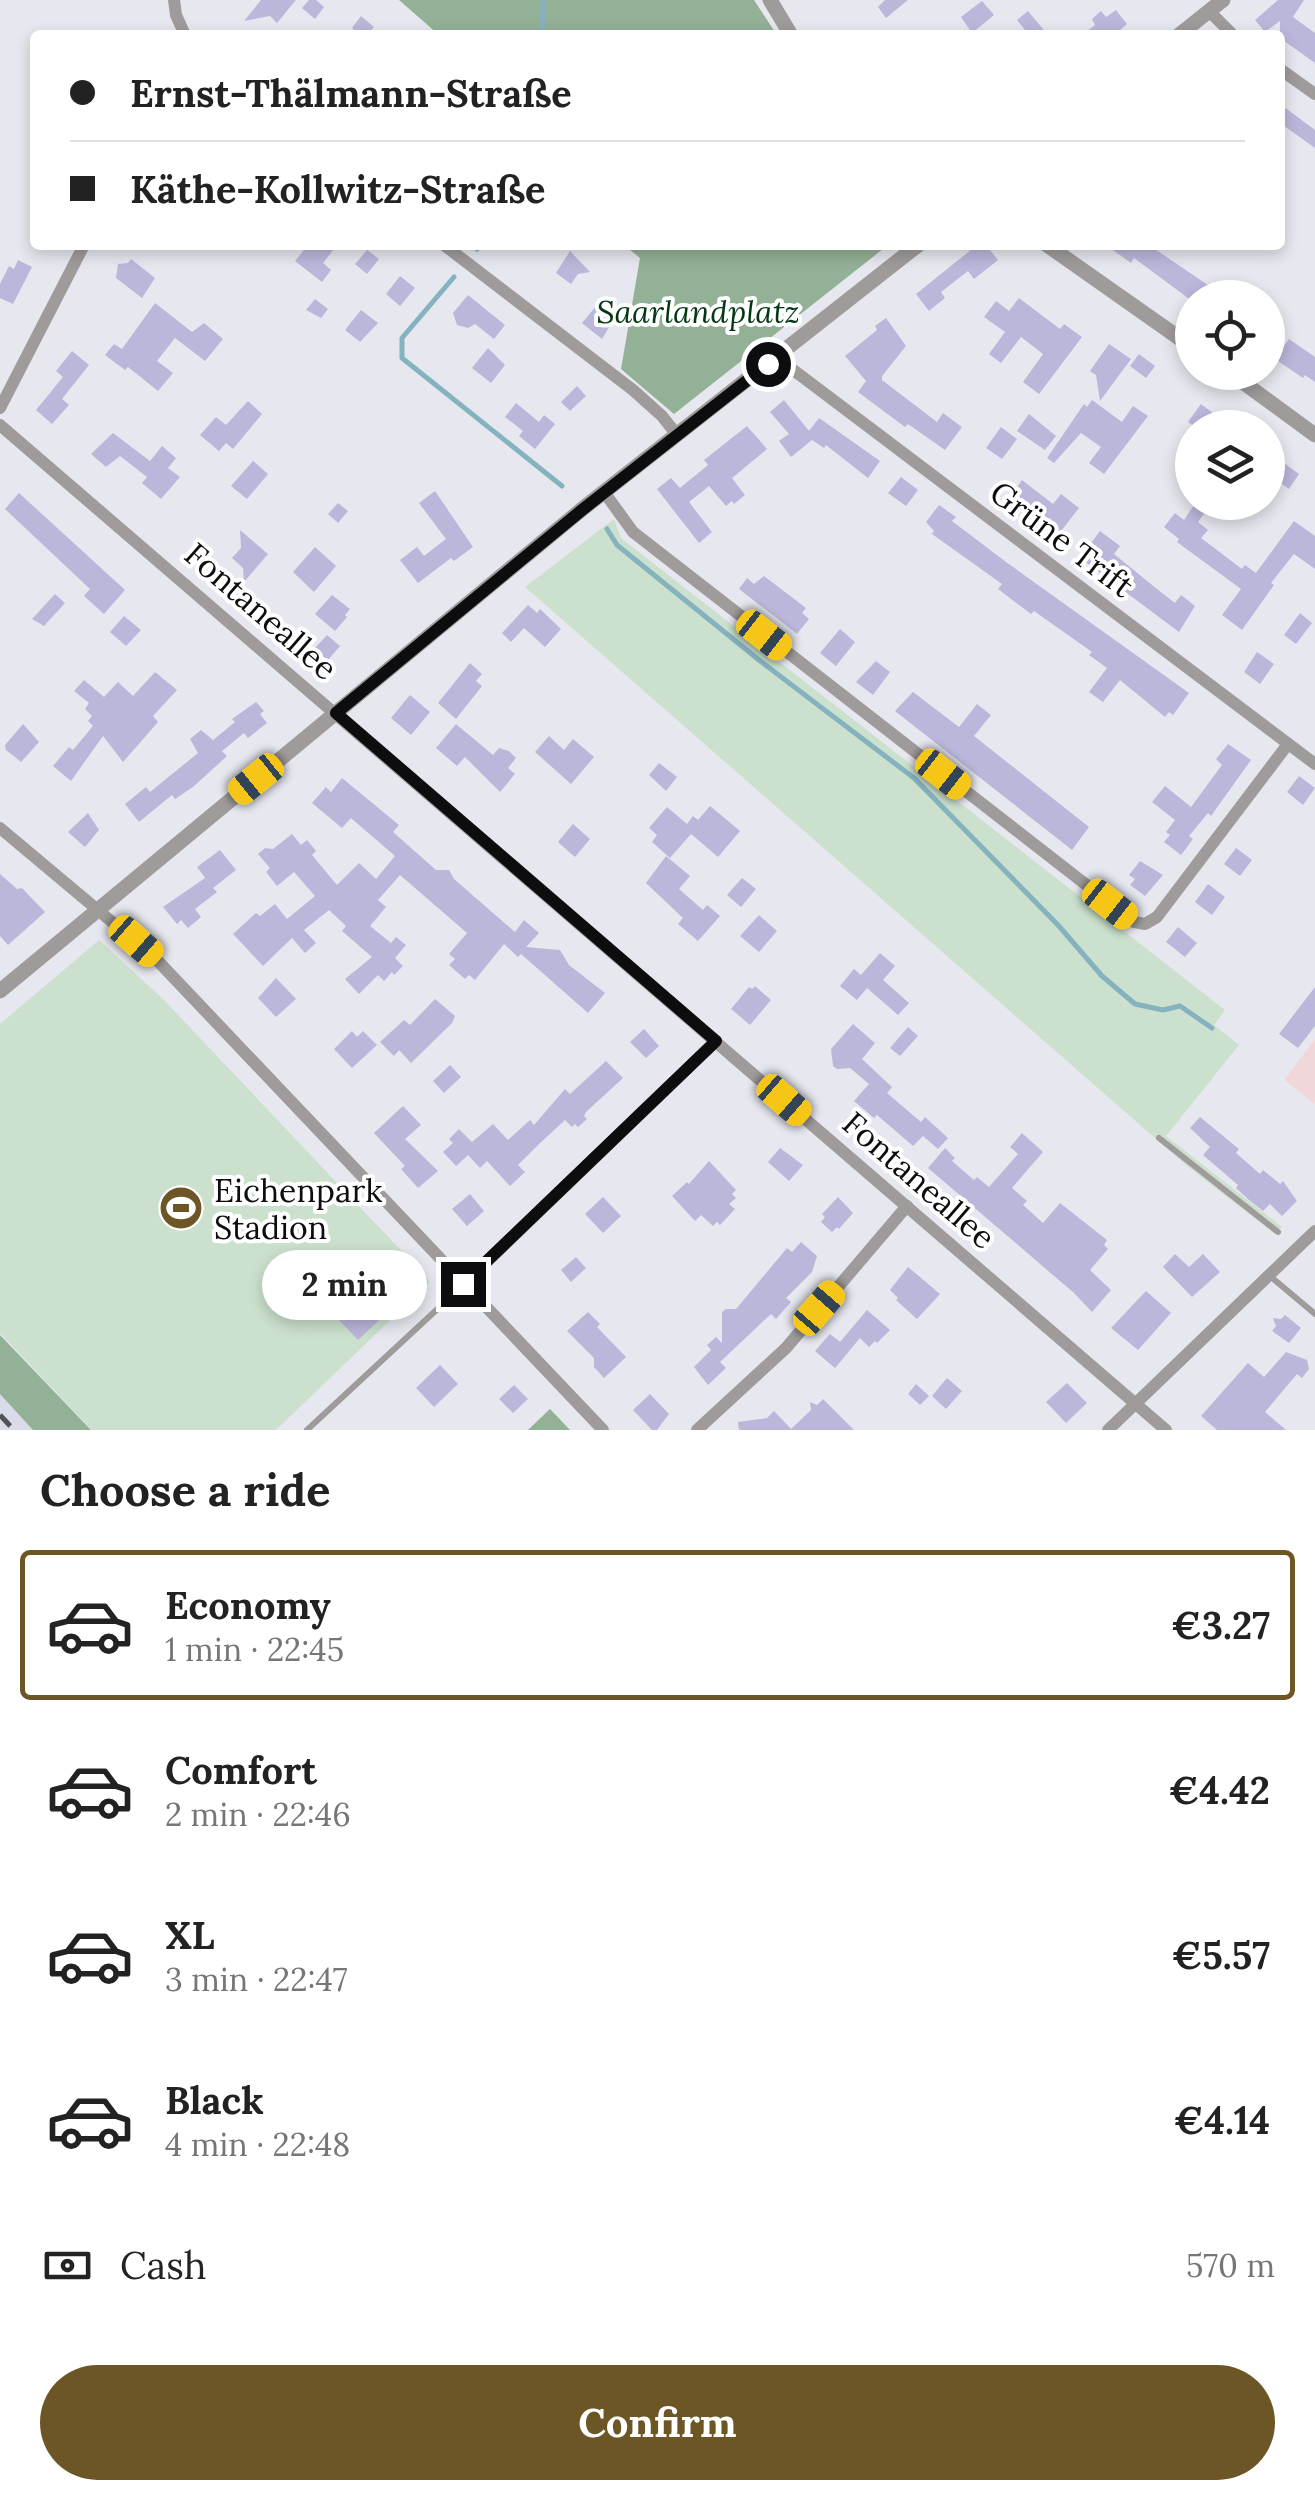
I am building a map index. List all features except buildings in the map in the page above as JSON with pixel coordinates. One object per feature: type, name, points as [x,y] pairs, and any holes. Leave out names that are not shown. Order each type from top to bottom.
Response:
[{"type":"street","points":[[174,0],[183,30]]},
{"type":"street","points":[[770,0],[787,30]]},
{"type":"street","points":[[1185,30],[1223,0]]},
{"type":"street","points":[[1210,11],[1228,30]]},
{"type":"street","points":[[1285,73],[1315,94]]},
{"type":"street","points":[[0,408],[81,250]]},
{"type":"street","points":[[451,250],[633,390],[678,435]]},
{"type":"street","points":[[0,991],[604,492],[912,250]]},
{"type":"street","points":[[1054,250],[1175,335]]},
{"type":"street","name":"Grüne Trift","points":[[780,354],[792,369],[1315,764]]},
{"type":"street","points":[[1253,390],[1315,434]]},
{"type":"street","name":"Fontaneallee","points":[[0,425],[1166,1430]]},
{"type":"street","points":[[604,492],[633,532],[1134,922],[1145,924],[1158,918],[1288,744]]},
{"type":"street","points":[[0,828],[155,958],[603,1430]]},
{"type":"street","points":[[446,1301],[716,1041]]},
{"type":"street","points":[[697,1430],[783,1350],[907,1206]]},
{"type":"street","points":[[1108,1430],[1315,1230]]},
{"type":"lane","points":[[1158,1138],[1278,1232]]},
{"type":"lane","points":[[1270,1275],[1315,1314]]},
{"type":"lane","points":[[307,1430],[446,1301]]},
{"type":"shaded area","points":[[1315,1039],[1315,1104],[1284,1080]]},
{"type":"shaded area","points":[[0,1394],[33,1430],[0,1430]]},
{"type":"green space","points":[[399,0],[754,0],[774,30],[433,30]]},
{"type":"green space","name":"Saarlandplatz","points":[[630,250],[882,250],[674,414],[621,369],[640,258]]},
{"type":"green space","points":[[614,519],[621,538],[1225,1010],[1214,1025],[1239,1045],[1166,1136],[1282,1227],[1275,1234],[1187,1166],[525,587]]},
{"type":"green space","name":"Eichenpark Stadion","points":[[99,940],[163,999],[428,1279],[429,1283],[276,1430],[92,1430],[0,1333],[0,1024]]},
{"type":"green space","points":[[0,1335],[91,1430],[33,1430],[0,1394]]},
{"type":"green space","points":[[550,1409],[570,1430],[528,1430]]},
{"type":"waterway","points":[[542,30],[543,0]]},
{"type":"waterway","points":[[454,277],[402,338],[402,358],[562,486]]},
{"type":"waterway","points":[[607,529],[617,545],[914,778],[1058,925],[1102,976],[1135,1004],[1163,1010],[1180,1006],[1212,1028]]},
{"type":"railway","points":[[0,1415],[14,1430]]},
{"type":"place","name":"Eichenpark Stadion","points":[[181,1208]]},
{"type":"route","points":[[463,1284],[716,1041],[336,713],[582,510],[768,364]]}]
